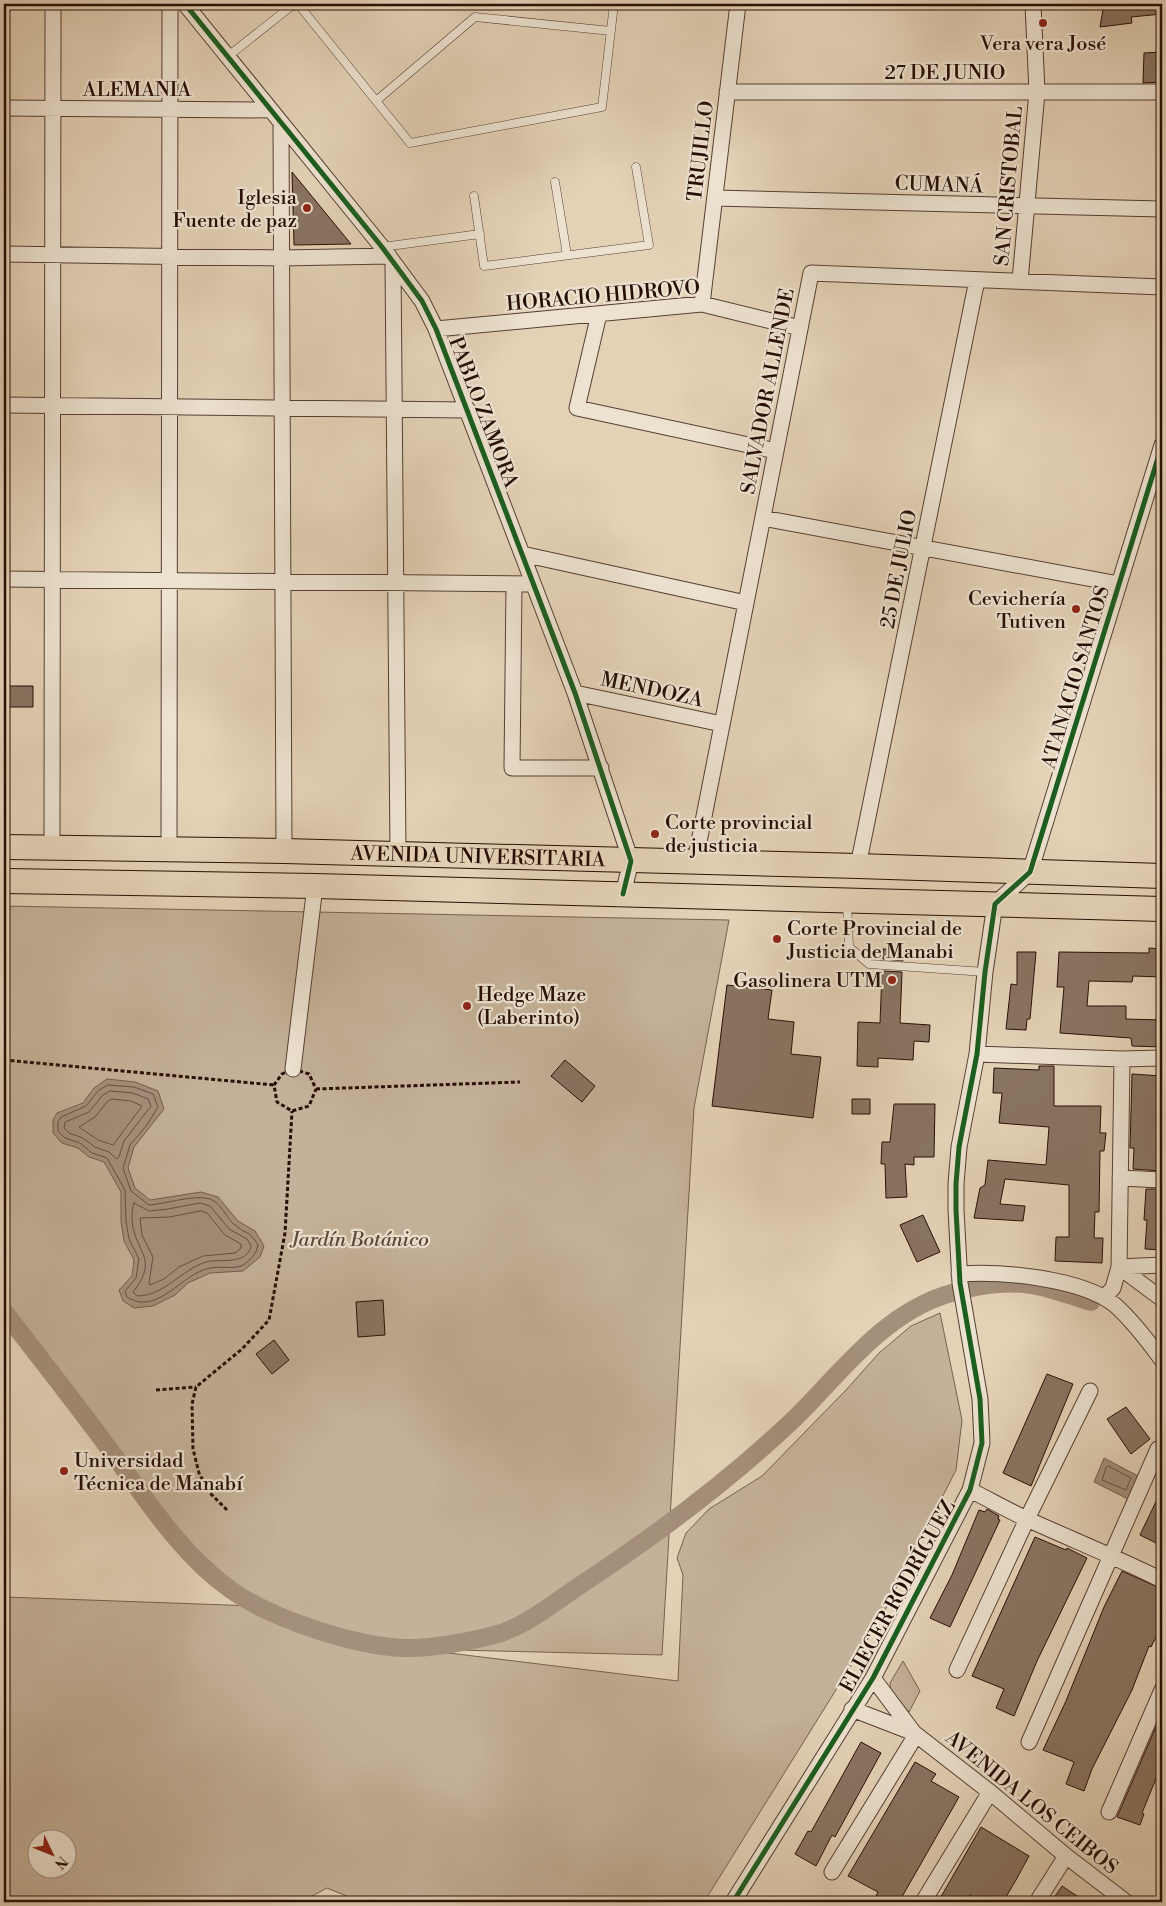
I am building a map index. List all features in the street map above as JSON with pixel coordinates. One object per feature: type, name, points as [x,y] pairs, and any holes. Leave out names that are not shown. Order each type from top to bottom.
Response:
[{"type":"main road","name":"AVENIDA UNIVERSITARIA","points":[[4,847],[284,851],[1030,872],[1160,871]]},
{"type":"main road","name":"AVENIDA UNIVERSITARIA","points":[[4,882],[316,886],[1162,909]]},
{"type":"street","points":[[52,847],[53,4]]},
{"type":"street","points":[[169,849],[170,4]]},
{"type":"street","name":"PABLO ZAMORA","points":[[185,4],[388,255],[422,301],[436,329],[468,410],[575,694],[632,861]]},
{"type":"street","name":"TRUJILLO","points":[[702,304],[738,4]]},
{"type":"street","name":"SAN CRISTOBAL","points":[[1020,281],[1037,92],[1033,4]]},
{"type":"street","name":"27 DE JUNIO","points":[[728,92],[1162,92]]},
{"type":"street","name":"ALEMANIA","points":[[4,108],[271,110]]},
{"type":"street","points":[[281,123],[284,851]]},
{"type":"street","name":"CUMANÁ","points":[[715,198],[1162,209]]},
{"type":"street","points":[[4,254],[281,258],[388,255],[394,409],[398,854]]},
{"type":"street","name":"SALVADOR ALLENDE","points":[[695,862],[811,273],[1162,287]]},
{"type":"street","name":"25 DE JULIO","points":[[858,866],[977,280]]},
{"type":"street","name":"HORACIO HIDROVO","points":[[436,329],[702,304],[800,328]]},
{"type":"street","points":[[599,314],[578,408],[776,451]]},
{"type":"street","points":[[4,405],[468,410]]},
{"type":"street","name":"ATANACIO SANTOS","points":[[1030,872],[1162,445]]},
{"type":"street","points":[[763,518],[1119,584]]},
{"type":"street","points":[[522,554],[746,603]]},
{"type":"street","points":[[4,579],[533,584]]},
{"type":"street","points":[[514,584],[512,768],[601,768]]},
{"type":"street","name":"MENDOZA","points":[[575,694],[722,724]]},
{"type":"street","points":[[623,894],[632,861]]},
{"type":"street","points":[[995,904],[1030,872]]},
{"type":"street","points":[[293,1069],[316,886]]},
{"type":"street","name":"ELIECER RODRÍGUEZ","points":[[733,1902],[873,1678],[970,1490],[982,1443],[981,1408],[960,1279],[956,1210],[957,1175],[959,1148],[977,1054],[985,972],[995,904]]},
{"type":"street","points":[[977,1054],[1122,1059],[1162,1058]]},
{"type":"street","points":[[1104,1298],[1113,1288],[1119,1267],[1122,1059]]},
{"type":"street","points":[[1120,1178],[1162,1180]]},
{"type":"street","points":[[1119,1267],[1162,1265]]},
{"type":"street","points":[[1119,1267],[1162,1300]]},
{"type":"street","points":[[960,1279],[984,1273],[1026,1276],[1066,1284],[1104,1298],[1124,1314],[1146,1338],[1162,1360]]},
{"type":"street","points":[[1146,1338],[1162,1340]]},
{"type":"street","points":[[957,1670],[1027,1519],[1090,1391]]},
{"type":"street","points":[[1029,1742],[1110,1554],[1158,1449]]},
{"type":"street","points":[[970,1490],[1027,1519],[1110,1554],[1162,1580]]},
{"type":"street","points":[[873,1678],[915,1734]]},
{"type":"street","points":[[1109,1812],[1162,1690]]},
{"type":"street","points":[[852,1709],[915,1734]]},
{"type":"street","points":[[832,1872],[915,1734]]},
{"type":"street","name":"AVENIDA LOS CEIBOS","points":[[915,1734],[1126,1902]]},
{"type":"street","points":[[923,1902],[990,1792]]},
{"type":"street","points":[[1037,1902],[1066,1856]]},
{"type":"lane","points":[[227,57],[294,4]]},
{"type":"lane","points":[[298,4],[410,143],[602,107],[614,4]]},
{"type":"lane","points":[[376,101],[475,17],[610,30]]},
{"type":"lane","points":[[474,196],[484,266],[649,246],[636,167]]},
{"type":"lane","points":[[555,182],[567,255]]},
{"type":"lane","points":[[388,255],[480,234]]},
{"type":"lane","points":[[847,900],[849,947],[868,964],[985,972]]},
{"type":"path","points":[[4,1060],[274,1085]]},
{"type":"path","points":[[293,1069],[308,1074],[316,1089],[309,1106],[292,1111],[277,1102],[274,1085],[282,1074],[293,1069]]},
{"type":"path","points":[[316,1089],[520,1082]]},
{"type":"path","points":[[156,1390],[196,1387],[242,1349],[269,1320],[285,1233],[292,1111]]},
{"type":"path","points":[[196,1387],[192,1404],[193,1449],[200,1473],[210,1492],[227,1510]]},
{"type":"green space","name":"Jardín Botánico","points":[[4,906],[729,920],[694,1108],[662,1655],[416,1649],[678,1681],[683,1575],[677,1558],[686,1533],[709,1509],[762,1476],[846,1390],[879,1353],[911,1326],[940,1313],[962,1420],[956,1470],[882,1616],[704,1902],[361,1902],[327,1888],[301,1902],[4,1902],[4,1597],[255,1606],[212,1575],[162,1520],[4,1311]]},
{"type":"green space","points":[[903,1661],[920,1691],[909,1712],[891,1693],[890,1683]]},
{"type":"water","points":[[107,1079],[135,1082],[158,1091],[164,1109],[134,1147],[128,1168],[135,1188],[150,1200],[201,1192],[218,1197],[238,1221],[255,1231],[264,1246],[260,1257],[243,1271],[210,1273],[188,1283],[175,1295],[153,1306],[134,1308],[123,1301],[119,1290],[132,1276],[134,1260],[124,1241],[121,1222],[121,1192],[104,1162],[89,1157],[78,1148],[62,1143],[53,1133],[53,1120],[57,1113],[83,1103],[94,1088]]},
{"type":"water","points":[[1104,1458],[1138,1476],[1128,1499],[1094,1482]]},
{"type":"building","points":[[1104,4],[1162,4],[1162,14],[1131,17],[1132,23],[1100,27]]},
{"type":"building","points":[[1162,52],[1162,82],[1143,83],[1144,53]]},
{"type":"building","name":"Iglesia Fuente de paz","points":[[292,172],[351,244],[294,245]]},
{"type":"building","points":[[4,686],[33,686],[33,707],[4,707]]},
{"type":"building","points":[[1149,948],[1162,949],[1162,977],[1133,976],[1132,982],[1089,981],[1087,1006],[1126,1006],[1126,1019],[1162,1020],[1162,1047],[1132,1046],[1131,1038],[1060,1033],[1064,987],[1057,987],[1059,952],[1149,953]]},
{"type":"building","points":[[883,949],[903,950],[903,961],[883,959]]},
{"type":"building","points":[[1017,952],[1036,952],[1030,1019],[1027,1019],[1026,1030],[1006,1029],[1011,984],[1017,985]]},
{"type":"building","points":[[882,971],[902,972],[900,1023],[930,1025],[929,1042],[914,1041],[913,1060],[878,1058],[878,1067],[857,1066],[858,1022],[880,1023]]},
{"type":"building","points":[[727,985],[772,990],[768,1019],[794,1022],[791,1054],[821,1057],[813,1118],[712,1106]]},
{"type":"building","points":[[565,1060],[595,1086],[582,1102],[551,1076]]},
{"type":"building","points":[[1039,1066],[1054,1066],[1054,1106],[1101,1106],[1100,1133],[1106,1133],[1104,1151],[1100,1151],[1099,1212],[1095,1212],[1094,1238],[1103,1238],[1102,1263],[1055,1261],[1056,1237],[1069,1237],[1069,1185],[1005,1179],[1000,1204],[1025,1206],[1023,1221],[974,1218],[980,1188],[985,1185],[988,1160],[1046,1165],[1049,1127],[999,1123],[1002,1093],[993,1093],[994,1068],[1039,1070]]},
{"type":"building","points":[[1132,1074],[1162,1076],[1162,1171],[1133,1169],[1134,1148],[1130,1148]]},
{"type":"building","points":[[852,1099],[870,1099],[870,1114],[852,1114]]},
{"type":"building","points":[[894,1104],[935,1104],[934,1157],[914,1157],[914,1165],[905,1164],[907,1197],[886,1198],[885,1164],[881,1164],[882,1142],[890,1142]]},
{"type":"building","points":[[1146,1189],[1162,1189],[1162,1250],[1145,1249],[1147,1220],[1144,1220]]},
{"type":"building","points":[[923,1215],[940,1252],[917,1262],[900,1225]]},
{"type":"building","points":[[383,1300],[385,1335],[358,1337],[356,1302]]},
{"type":"building","points":[[274,1340],[289,1360],[272,1374],[256,1354]]},
{"type":"building","points":[[1047,1374],[1073,1384],[1031,1486],[1003,1473]]},
{"type":"building","points":[[1126,1407],[1150,1439],[1131,1454],[1107,1419]]},
{"type":"building","points":[[1162,1489],[1162,1535],[1158,1544],[1140,1535]]},
{"type":"building","points":[[987,1509],[999,1516],[998,1519],[1000,1520],[950,1627],[930,1618],[952,1575],[979,1510],[985,1512]]},
{"type":"building","points":[[1035,1537],[1066,1550],[1067,1548],[1087,1558],[1037,1661],[1014,1716],[996,1708],[1004,1689],[972,1676]]},
{"type":"building","points":[[1122,1571],[1162,1589],[1162,1625],[1151,1647],[1149,1646],[1132,1690],[1092,1769],[1084,1791],[1066,1784],[1074,1762],[1043,1750],[1066,1701],[1104,1607]]},
{"type":"building","points":[[1162,1713],[1162,1764],[1142,1813],[1144,1814],[1140,1825],[1117,1817]]},
{"type":"building","points":[[861,1742],[881,1753],[835,1837],[832,1835],[816,1866],[795,1854],[808,1831],[811,1832]]},
{"type":"building","points":[[915,1762],[936,1774],[931,1781],[959,1797],[899,1902],[883,1902],[875,1898],[878,1892],[848,1876]]},
{"type":"building","points":[[981,1827],[1029,1856],[1016,1880],[1003,1902],[983,1902],[970,1895],[965,1902],[938,1902]]},
{"type":"building","points":[[1062,1886],[1086,1902],[1051,1902]]},
{"type":"waterway","points":[[4,1311],[149,1504],[179,1542],[213,1576],[248,1601],[291,1621],[362,1642],[414,1648],[448,1645],[491,1636],[515,1627],[548,1608],[635,1548],[743,1465],[794,1419],[863,1348],[901,1317],[922,1305],[945,1295],[966,1289],[1010,1284],[1032,1285],[1091,1302]]},
{"type":"cycle path","points":[[185,4],[382,247],[422,301],[436,329],[575,693],[631,861],[623,894]]},
{"type":"cycle path","points":[[733,1902],[873,1678],[970,1490],[982,1443],[980,1399],[960,1283],[956,1184],[959,1147],[977,1054],[985,972],[995,904],[1030,872],[1162,445]]},
{"type":"place","name":"Vera vera José","points":[[1043,23]]},
{"type":"place","name":"Iglesia Fuente de paz","points":[[307,208]]},
{"type":"place","name":"Cevichería Tutiven","points":[[1076,609]]},
{"type":"place","name":"Corte provincial de justicia","points":[[655,834]]},
{"type":"place","name":"Corte Provincial de Justicia de Manabi","points":[[777,939]]},
{"type":"place","name":"Gasolinera UTM","points":[[892,980]]},
{"type":"place","name":"Hedge Maze (Laberinto)","points":[[467,1006]]},
{"type":"place","name":"Universidad Técnica de Manabí","points":[[64,1471]]}]
